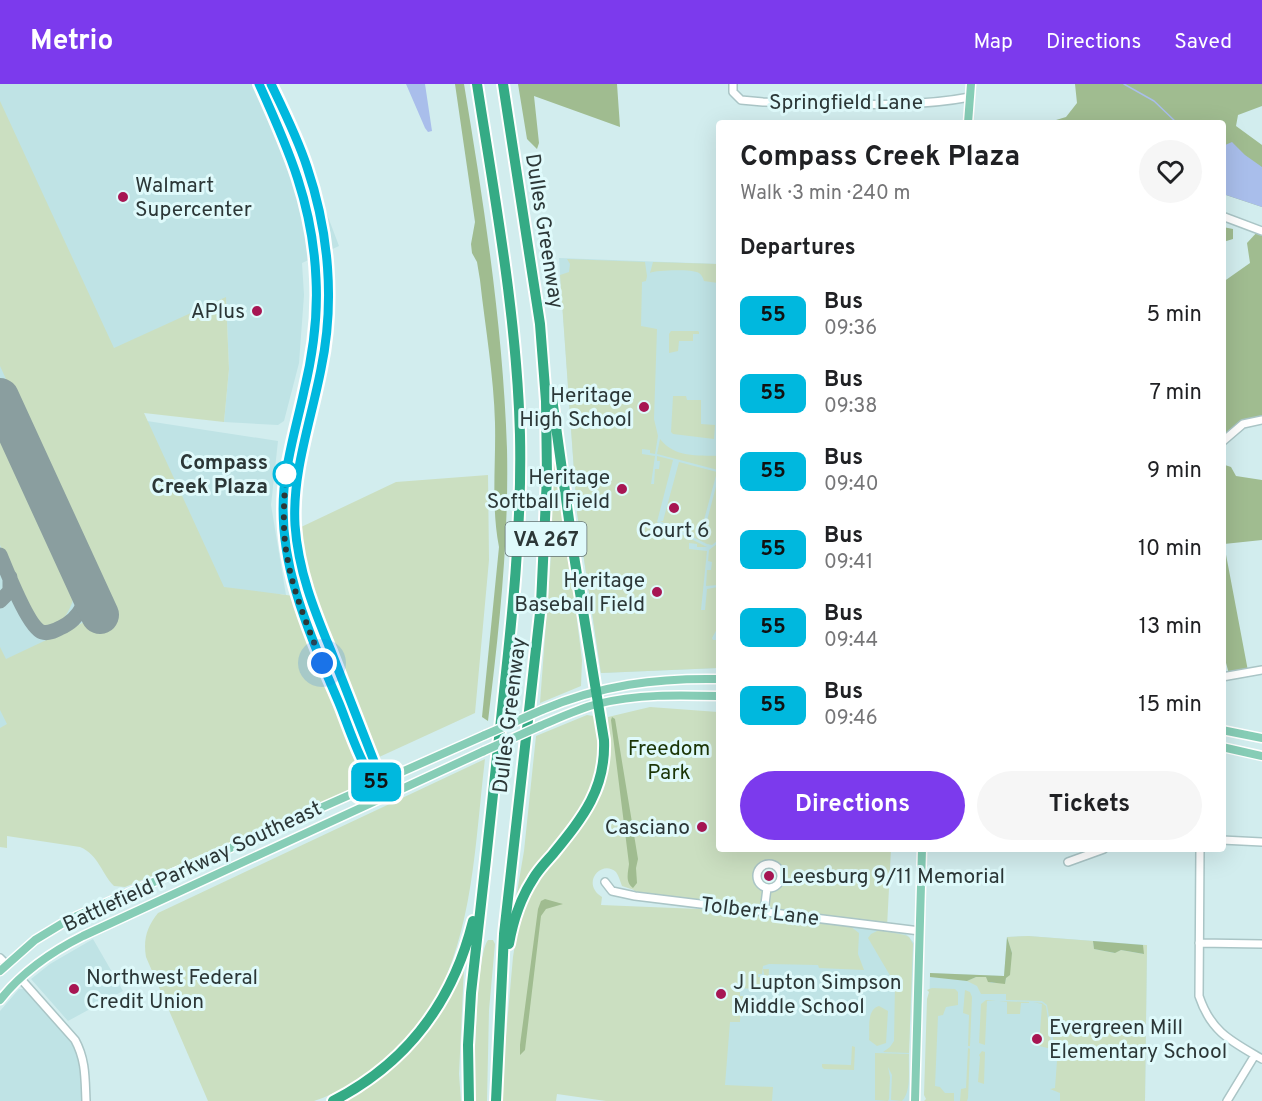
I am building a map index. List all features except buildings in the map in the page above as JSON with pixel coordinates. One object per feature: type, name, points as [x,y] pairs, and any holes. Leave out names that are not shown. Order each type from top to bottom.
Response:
[{"type":"highway","name":"Dulles Greenway","points":[[469,1101],[471,993],[514,602],[520,481],[520,434],[513,346],[504,264],[477,84]]},
{"type":"highway","name":"Dulles Greenway","points":[[496,1101],[504,934],[542,604],[547,426],[541,339],[503,84]]},
{"type":"highway","points":[[500,995],[512,932],[524,894],[583,816],[596,792],[605,754],[574,556],[555,413],[541,339]]},
{"type":"highway","points":[[333,1101],[362,1086],[393,1060],[438,1009],[459,968],[468,944],[484,877]]},
{"type":"main road","points":[[968,120],[971,84]]},
{"type":"main road","name":"Battlefield Parkway Southeast","points":[[2,965],[35,940],[69,920],[542,710],[595,691],[631,684],[663,680],[716,679]]},
{"type":"main road","name":"Battlefield Parkway Southeast","points":[[0,999],[20,978],[46,957],[83,936],[540,726],[598,704],[655,696],[716,696]]},
{"type":"main road","points":[[1226,731],[1262,738]]},
{"type":"main road","points":[[1226,748],[1262,756]]},
{"type":"main road","points":[[354,795],[362,781],[361,757]]},
{"type":"main road","points":[[915,1101],[922,852]]},
{"type":"street","points":[[258,84],[291,156],[301,186],[309,219],[316,268],[316,307],[312,350],[284,487],[286,555],[309,628],[361,757],[384,796]]},
{"type":"street","points":[[271,84],[307,166],[320,211],[327,262],[328,302],[325,344],[296,483],[294,512],[297,549],[307,591],[379,774],[378,783]]},
{"type":"street","name":"Springfield Lane","points":[[733,84],[733,92],[741,100],[763,102],[910,105],[970,97]]},
{"type":"street","points":[[1226,218],[1262,231]]},
{"type":"street","points":[[1226,439],[1243,424],[1262,420]]},
{"type":"street","points":[[1226,676],[1262,670]]},
{"type":"street","points":[[1226,840],[1262,843]]},
{"type":"street","points":[[1068,862],[1096,852]]},
{"type":"street","points":[[1200,852],[1198,996],[1204,1014],[1215,1028],[1259,1057],[1227,1101]]},
{"type":"street","name":"Tolbert Lane","points":[[605,882],[612,891],[635,896],[920,931]]},
{"type":"street","points":[[764,912],[767,888]]},
{"type":"street","points":[[1199,943],[1262,944]]},
{"type":"street","points":[[20,978],[79,1048],[83,1058],[86,1101]]},
{"type":"shaded area","points":[[0,84],[278,84],[339,246],[302,263],[304,295],[299,363],[284,421],[278,425],[224,422],[229,369],[226,298],[114,349],[147,421],[278,441],[271,505],[286,595],[281,594],[83,820],[0,796]]},
{"type":"shaded area","name":"Heritage High School","points":[[559,258],[716,264],[716,668],[601,673],[577,513]]},
{"type":"shaded area","points":[[744,918],[877,929],[905,933],[909,937],[914,943],[909,1101],[616,1101]]},
{"type":"shaded area","name":"Evergreen Mill Elementary School","points":[[1028,936],[1147,945],[1145,1101],[927,1101],[930,973],[1004,976],[1007,937]]},
{"type":"shaded area","points":[[93,939],[123,991],[68,1021],[31,979],[50,964]]},
{"type":"shaded area","points":[[19,989],[27,989],[72,1043],[78,1054],[83,1087],[81,1101],[0,1101],[0,1011]]},
{"type":"green space","points":[[455,84],[464,84],[479,175],[497,312],[505,403],[507,483],[505,551],[488,721],[482,717],[499,547],[494,501],[494,406],[480,280],[477,262],[472,253],[471,244],[475,222]]},
{"type":"green space","points":[[518,84],[617,84],[620,127],[534,96],[539,143],[537,149],[527,139]]},
{"type":"green space","points":[[1075,84],[1262,84],[1262,106],[1238,115],[1236,126],[1262,145],[1262,207],[1226,195],[1226,120],[1056,120],[1066,117],[1077,103]]},
{"type":"green space","points":[[0,101],[114,348],[226,297],[229,369],[224,422],[144,413],[224,587],[294,596],[359,772],[353,787],[335,799],[125,887],[114,886],[96,859],[80,847],[7,836],[7,848],[0,847],[0,728],[7,724],[0,710],[0,647],[6,659],[112,609],[0,366]]},
{"type":"green space","points":[[1226,228],[1233,229],[1233,239],[1226,241]]},
{"type":"green space","points":[[1259,230],[1262,231],[1262,421],[1252,421],[1226,440],[1226,280],[1250,263],[1247,243]]},
{"type":"green space","name":"Heritage High School","points":[[567,259],[645,262],[647,276],[646,281],[642,282],[641,326],[657,329],[654,419],[658,436],[655,454],[650,453],[650,450],[642,449],[642,454],[655,456],[651,484],[654,484],[655,469],[659,469],[660,461],[657,461],[657,456],[673,460],[657,522],[707,547],[697,547],[697,544],[689,543],[689,549],[707,551],[701,610],[705,610],[707,589],[716,587],[716,631],[712,638],[716,640],[716,668],[601,673],[577,513],[560,275],[569,272],[570,264]]},
{"type":"green space","points":[[653,262],[716,264],[716,283],[704,281],[699,273],[689,271],[650,273]]},
{"type":"green space","points":[[671,331],[698,331],[699,334],[693,334],[693,341],[679,341],[678,351],[669,353]]},
{"type":"green space","points":[[673,396],[686,396],[687,400],[701,400],[701,424],[715,425],[714,439],[671,432]]},
{"type":"green space","points":[[0,426],[75,590],[67,613],[57,624],[50,627],[35,622],[0,545]]},
{"type":"green space","points":[[553,431],[582,660],[581,686],[540,703],[552,542]]},
{"type":"green space","points":[[660,439],[672,450],[694,455],[716,456],[716,469],[657,454]]},
{"type":"green space","points":[[679,462],[716,472],[701,531],[664,522],[704,532],[716,487],[716,542],[712,545],[707,544],[660,521],[663,521]]},
{"type":"green space","points":[[1226,465],[1231,467],[1236,476],[1262,480],[1262,540],[1226,544]]},
{"type":"green space","points":[[488,475],[489,560],[475,713],[377,758],[332,636],[313,599],[303,566],[299,528],[396,482]]},
{"type":"green space","points":[[716,545],[716,585],[706,586],[707,570],[711,570],[712,562],[708,561],[709,550]]},
{"type":"green space","points":[[1226,555],[1248,671],[1229,674],[1226,663]]},
{"type":"green space","name":"Freedom Park","points":[[650,707],[716,712],[716,852],[891,852],[887,927],[635,896],[634,890],[622,886],[616,872],[605,868],[596,874],[593,880],[596,891],[602,897],[601,905],[699,909],[850,926],[859,933],[858,954],[864,970],[819,968],[818,965],[769,964],[763,966],[762,974],[758,974],[758,977],[765,978],[763,969],[769,969],[768,990],[740,988],[740,996],[743,996],[740,1022],[730,1022],[725,1085],[773,1087],[772,1101],[606,1101],[557,1094],[556,1101],[502,1101],[513,957],[518,925],[534,886],[592,811],[604,789],[609,752],[608,717]]},
{"type":"green space","points":[[587,715],[594,716],[598,740],[599,751],[594,780],[583,803],[516,898],[524,851],[536,736]]},
{"type":"green space","points":[[612,717],[615,719],[638,859],[637,883],[633,888],[628,880],[629,864]]},
{"type":"green space","points":[[485,759],[475,853],[465,916],[447,976],[433,1004],[416,1028],[396,1049],[366,1074],[323,1098],[314,1101],[208,1101],[146,957],[147,934],[158,913]]},
{"type":"green space","points":[[545,899],[563,904],[546,909],[541,916],[525,1050],[520,1055],[538,909],[541,901]]},
{"type":"green space","points":[[879,930],[905,935],[913,944],[909,1053],[883,1052],[894,1041],[895,984],[868,938]]},
{"type":"green space","points":[[1028,936],[1093,941],[1094,949],[1114,953],[1121,950],[1143,954],[1143,945],[1147,945],[1145,1101],[1060,1101],[1060,1093],[1050,1089],[1055,1088],[1057,1061],[1047,1005],[1042,1001],[1006,1000],[1006,994],[981,994],[977,986],[967,981],[976,977],[986,977],[991,983],[1005,983],[1012,953],[1007,937]]},
{"type":"green space","points":[[1007,937],[1012,953],[1010,975],[1006,978],[1005,984],[988,982],[986,977],[976,977],[967,981],[930,977],[930,973],[1004,976]]},
{"type":"green space","points":[[488,940],[493,940],[495,944],[489,1010],[487,1101],[474,1101],[478,991],[484,950]]},
{"type":"green space","points":[[1093,941],[1143,945],[1144,954],[1121,950],[1115,953],[1094,949]]},
{"type":"green space","points":[[464,968],[459,1074],[461,1101],[340,1101],[390,1067],[417,1043],[437,1017]]},
{"type":"green space","points":[[881,980],[888,985],[889,991],[872,990],[873,984]]},
{"type":"green space","points":[[932,988],[955,989],[958,992],[958,1005],[946,1007],[943,1015],[938,1016],[935,1086],[940,1087],[945,1093],[954,1093],[954,1101],[924,1101],[926,1099],[924,1095],[929,992],[927,990]]},
{"type":"green space","points":[[965,990],[970,992],[972,997],[970,1046],[968,1046],[969,1015],[963,1013]]},
{"type":"green space","points":[[986,1000],[996,1001],[987,1001],[985,1045],[979,1043],[981,1004]]},
{"type":"green space","points":[[999,1001],[1029,1003],[1021,1003],[1020,1014],[1007,1014],[1007,1002]]},
{"type":"green space","points":[[1033,1002],[1042,1003],[1046,1006],[1052,1049],[1039,1046],[1042,1004]]},
{"type":"green space","points":[[879,1006],[888,1011],[886,1043],[877,1046],[869,1040],[869,1025],[872,1011]]},
{"type":"green space","points":[[852,1046],[855,1047],[854,1070],[824,1069],[822,1067],[822,1064],[851,1065]]},
{"type":"green space","points":[[968,1048],[970,1049],[968,1098],[967,1101],[960,1101],[961,1089],[966,1088]]},
{"type":"green space","points":[[982,1051],[985,1052],[984,1084],[978,1082],[979,1055]]},
{"type":"green space","points":[[875,1053],[909,1054],[908,1085],[902,1101],[891,1100],[892,1075],[888,1067],[889,1099],[888,1101],[875,1100]]},
{"type":"water","points":[[406,84],[425,84],[432,131],[428,132],[425,128]]},
{"type":"water","points":[[1232,142],[1262,167],[1262,207],[1226,195],[1226,145]]},
{"type":"waterway","points":[[1124,84],[1154,101],[1174,120]]},
{"type":"taxiway","points":[[0,555],[24,610],[36,628],[42,632],[51,632],[67,624],[83,606]]},
{"type":"taxiway","points":[[0,601],[10,591],[10,577]]},
{"type":"runway","points":[[0,397],[100,615]]},
{"type":"bus line","name":"55","points":[[259,84],[291,156],[301,186],[315,252],[316,322],[284,487],[286,555],[302,608],[329,681],[361,757],[372,778],[378,783],[379,774],[307,591],[297,549],[294,512],[296,483],[325,344],[328,302],[327,262],[320,211],[307,166],[271,84]]},
{"type":"place","name":"Walmart Supercenter","points":[[123,197]]},
{"type":"place","name":"APlus","points":[[257,311]]},
{"type":"place","name":"Heritage High School","points":[[644,407]]},
{"type":"place","name":"Compass Creek Plaza","points":[[286,474]]},
{"type":"place","name":"Heritage Softball Field","points":[[622,489]]},
{"type":"place","name":"Court 6","points":[[674,508]]},
{"type":"place","name":"Heritage Baseball Field","points":[[657,592]]},
{"type":"place","name":"Casciano","points":[[702,827]]},
{"type":"place","name":"Leesburg 9/11 Memorial","points":[[769,876]]},
{"type":"place","name":"Northwest Federal Credit Union","points":[[74,989]]},
{"type":"place","name":"J Lupton Simpson Middle School","points":[[721,994]]},
{"type":"place","name":"Evergreen Mill Elementary School","points":[[1037,1039]]},
{"type":"route","points":[[286,474],[283,503],[286,555],[295,588],[322,663]]}]
